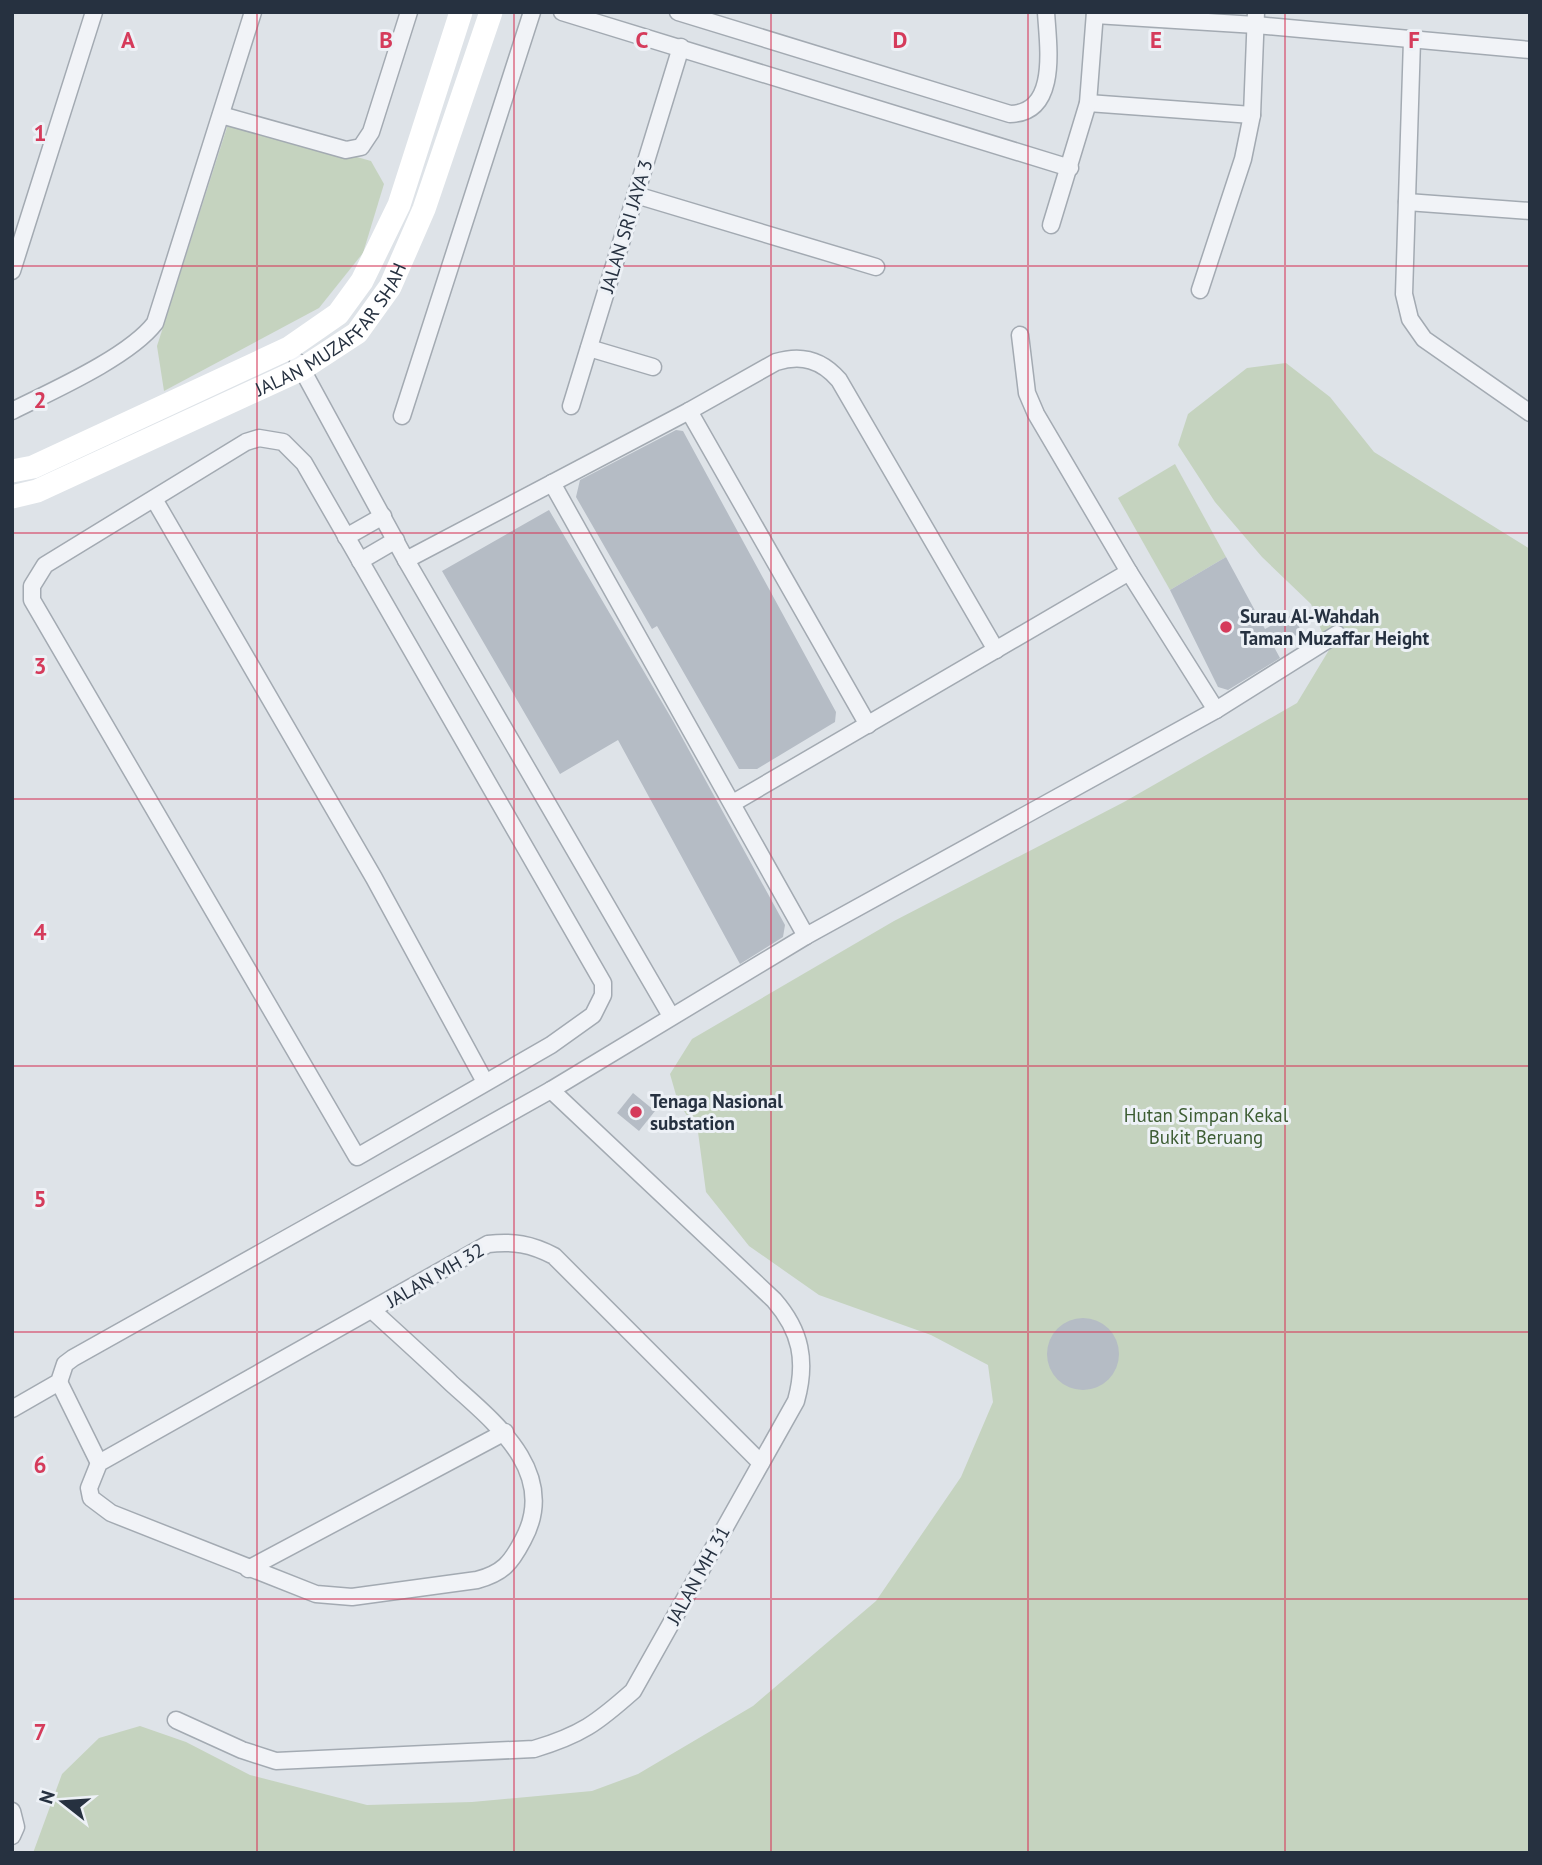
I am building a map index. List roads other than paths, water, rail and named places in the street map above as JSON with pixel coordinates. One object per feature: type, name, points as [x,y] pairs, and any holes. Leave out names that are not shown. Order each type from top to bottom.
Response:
[{"type":"main road","name":"JALAN MUZAFFAR SHAH","points":[[12,471],[33,467],[289,348],[338,314],[362,281],[399,205],[461,12]]},
{"type":"main road","name":"JALAN MUZAFFAR SHAH","points":[[12,497],[37,491],[302,369],[357,333],[390,287],[424,209],[491,12]]},
{"type":"street","points":[[12,271],[94,12]]},
{"type":"street","points":[[12,411],[60,387],[144,337],[155,323],[253,12]]},
{"type":"street","points":[[221,115],[346,150],[360,147],[371,132],[409,12]]},
{"type":"street","points":[[402,416],[532,12]]},
{"type":"street","points":[[562,12],[1070,168]]},
{"type":"street","points":[[678,12],[707,17],[1010,114],[1024,114],[1033,108],[1041,96],[1050,66],[1046,12]]},
{"type":"street","points":[[1052,225],[1088,103],[1095,14],[1256,19],[1412,40],[1530,50]]},
{"type":"street","points":[[1200,290],[1243,159],[1252,115],[1256,19]]},
{"type":"street","points":[[1412,40],[1404,294],[1410,319],[1424,339],[1530,413]]},
{"type":"street","name":"JALAN SRI JAYA 3","points":[[571,405],[681,47]]},
{"type":"street","points":[[1088,103],[1252,115]]},
{"type":"street","points":[[636,195],[876,267]]},
{"type":"street","points":[[1407,202],[1530,211]]},
{"type":"street","points":[[1020,335],[1027,393],[1036,414],[1129,572],[1216,709]]},
{"type":"street","points":[[289,348],[396,540],[671,1016]]},
{"type":"street","points":[[589,348],[653,367]]},
{"type":"street","points":[[407,559],[689,411],[776,362],[790,357],[818,361],[829,369],[996,650]]},
{"type":"street","points":[[689,411],[868,726]]},
{"type":"street","points":[[271,439],[283,442],[304,463],[603,983],[603,995],[593,1015],[551,1045],[357,1157],[36,610],[32,586],[45,565],[155,499],[246,442],[271,439]]},
{"type":"street","points":[[552,483],[806,936]]},
{"type":"street","points":[[155,499],[374,878],[485,1082]]},
{"type":"street","points":[[346,537],[383,516]]},
{"type":"street","points":[[360,561],[396,540]]},
{"type":"street","points":[[733,803],[1129,572]]},
{"type":"street","points":[[12,1409],[59,1382],[65,1364],[73,1358],[551,1090],[806,936],[1216,709],[1337,634]]},
{"type":"street","name":"JALAN MH 31","points":[[176,1720],[242,1750],[276,1761],[303,1762],[534,1749],[566,1740],[594,1726],[633,1691],[796,1401],[802,1380],[799,1336],[790,1318],[551,1090]]},
{"type":"street","name":"JALAN MH 32","points":[[99,1463],[488,1244],[510,1241],[535,1246],[554,1256],[761,1463]]},
{"type":"street","points":[[59,1382],[99,1463],[89,1488],[91,1499],[111,1513],[316,1594],[352,1597],[477,1580],[497,1574],[514,1557],[530,1528],[535,1502],[530,1474],[505,1432],[373,1311]]},
{"type":"street","points":[[248,1569],[505,1432]]},
{"type":"street","points":[[12,1836],[16,1827],[13,1812]]},
{"type":"place","name":"Surau Al-Wahdah Taman Muzaffar Height","points":[[1226,627]]},
{"type":"place","name":"Tenaga Nasional substation","points":[[636,1112]]},
{"type":"park label","name":"Hutan Simpan Kekal Bukit Beruang","points":[[1206,1126]]}]
